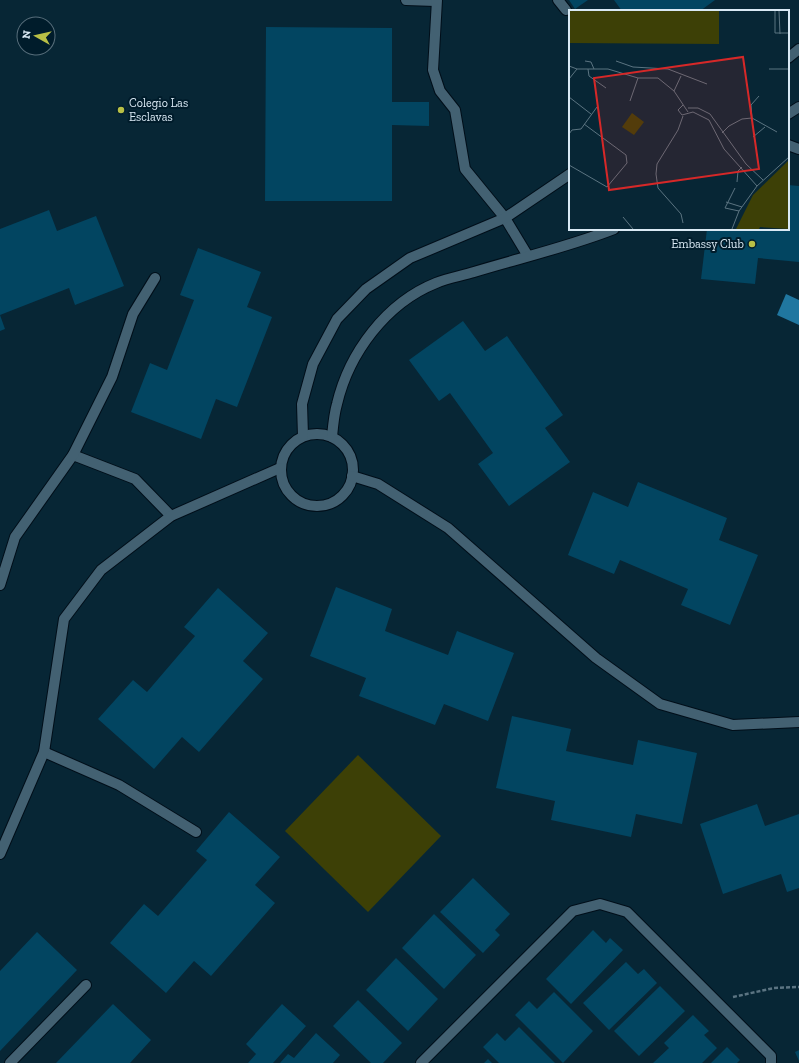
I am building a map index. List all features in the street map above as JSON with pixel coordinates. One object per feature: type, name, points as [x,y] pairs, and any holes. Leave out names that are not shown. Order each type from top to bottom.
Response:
[{"type":"street","points":[[406,0],[436,1],[432,70],[440,91],[455,110],[465,170],[505,218],[528,256]]},
{"type":"street","points":[[558,0],[566,10]]},
{"type":"street","points":[[789,57],[799,49]]},
{"type":"street","points":[[789,113],[799,107]]},
{"type":"street","points":[[789,145],[799,149]]},
{"type":"street","points":[[303,436],[302,404],[313,364],[338,319],[366,289],[410,258],[505,218],[569,175]]},
{"type":"street","points":[[332,437],[337,404],[349,368],[365,342],[380,323],[406,300],[435,283],[594,237],[612,230]]},
{"type":"street","points":[[0,585],[15,537],[73,455],[112,377],[133,314],[155,278]]},
{"type":"street","points":[[317,434],[332,437],[340,442],[351,457],[352,476],[348,488],[341,497],[330,504],[318,507],[301,503],[287,491],[282,480],[280,468],[287,449],[303,436],[317,434]]},
{"type":"street","points":[[73,455],[135,480],[171,516]]},
{"type":"street","points":[[0,854],[44,752],[64,619],[101,570],[171,516],[280,468]]},
{"type":"street","points":[[352,476],[378,484],[448,528],[596,658],[660,704],[733,725],[799,722]]},
{"type":"street","points":[[44,752],[119,785],[196,832]]},
{"type":"street","points":[[421,1063],[573,911],[600,904],[627,912],[771,1056],[771,1063]]},
{"type":"street","points":[[10,1063],[86,985]]},
{"type":"path","points":[[715,1001],[774,988],[799,987]]},
{"type":"shaded area","points":[[358,755],[441,836],[368,912],[285,831]]},
{"type":"water","points":[[786,294],[799,300],[799,325],[777,315]]},
{"type":"building","points":[[569,0],[588,0],[575,9]]},
{"type":"building","points":[[614,0],[715,0],[701,10],[621,10]]},
{"type":"building","points":[[266,27],[392,28],[392,102],[429,102],[429,126],[392,125],[392,201],[265,201]]},
{"type":"building","name":"Embassy Club","points":[[789,185],[799,186],[799,262],[758,258],[755,284],[701,279],[707,230],[789,230]]},
{"type":"building","points":[[49,210],[57,231],[96,216],[124,286],[75,305],[69,288],[0,315],[0,229]]},
{"type":"building","points":[[198,248],[261,272],[247,307],[272,317],[237,407],[216,399],[201,439],[131,412],[150,363],[167,370],[194,300],[180,295]]},
{"type":"building","points":[[0,315],[5,329],[0,331]]},
{"type":"building","points":[[463,321],[485,351],[507,336],[563,415],[545,428],[570,462],[509,506],[478,464],[493,453],[450,393],[439,401],[409,360]]},
{"type":"building","points":[[638,482],[727,518],[719,540],[758,555],[730,625],[681,605],[688,589],[620,560],[614,574],[568,555],[593,492],[628,507]]},
{"type":"building","points":[[336,587],[392,609],[385,631],[448,655],[457,631],[514,653],[488,721],[444,704],[435,725],[359,696],[366,678],[310,656]]},
{"type":"building","points":[[218,588],[268,633],[243,661],[263,679],[199,752],[182,737],[154,769],[98,719],[133,680],[147,692],[195,636],[184,627]]},
{"type":"building","points":[[512,716],[571,729],[566,751],[633,765],[638,740],[697,753],[682,824],[636,814],[631,837],[551,820],[555,801],[496,788]]},
{"type":"building","points":[[757,804],[765,826],[799,814],[799,888],[787,892],[781,874],[723,894],[700,824]]},
{"type":"building","points":[[229,812],[280,857],[255,885],[275,903],[211,976],[194,961],[166,993],[110,943],[144,904],[158,916],[207,860],[196,851]]},
{"type":"building","points":[[473,878],[510,914],[495,930],[500,935],[483,953],[440,912]]},
{"type":"building","points":[[434,914],[476,955],[444,989],[402,948]]},
{"type":"building","points":[[593,930],[606,943],[610,938],[623,950],[571,1004],[546,979]]},
{"type":"building","points":[[37,932],[77,970],[0,1051],[0,971]]},
{"type":"building","points":[[396,958],[438,999],[408,1031],[366,990]]},
{"type":"building","points":[[626,962],[638,974],[644,969],[657,983],[609,1030],[583,1003]]},
{"type":"building","points":[[660,986],[685,1011],[639,1056],[614,1031]]},
{"type":"building","points":[[554,992],[593,1031],[563,1063],[515,1015],[529,1001],[537,1009]]},
{"type":"building","points":[[358,1000],[402,1043],[383,1063],[371,1063],[333,1026]]},
{"type":"building","points":[[113,1004],[151,1040],[130,1063],[56,1063]]},
{"type":"building","points":[[282,1004],[306,1026],[273,1063],[248,1063],[256,1054],[246,1044]]},
{"type":"building","points":[[693,1015],[709,1031],[704,1035],[717,1048],[702,1063],[653,1063],[669,1048],[664,1043]]},
{"type":"building","points":[[519,1027],[555,1063],[499,1063],[483,1047],[497,1033],[505,1041]]},
{"type":"building","points":[[316,1033],[340,1055],[333,1063],[280,1063],[288,1054],[294,1058]]},
{"type":"building","points":[[727,1047],[740,1060],[737,1063],[711,1063]]},
{"type":"building","points":[[799,1050],[799,1061],[795,1052]]},
{"type":"building","points":[[488,1059],[492,1063],[484,1063]]},
{"type":"place","name":"Colegio Las Esclavas","points":[[121,110]]},
{"type":"place","name":"Embassy Club","points":[[752,244]]}]
